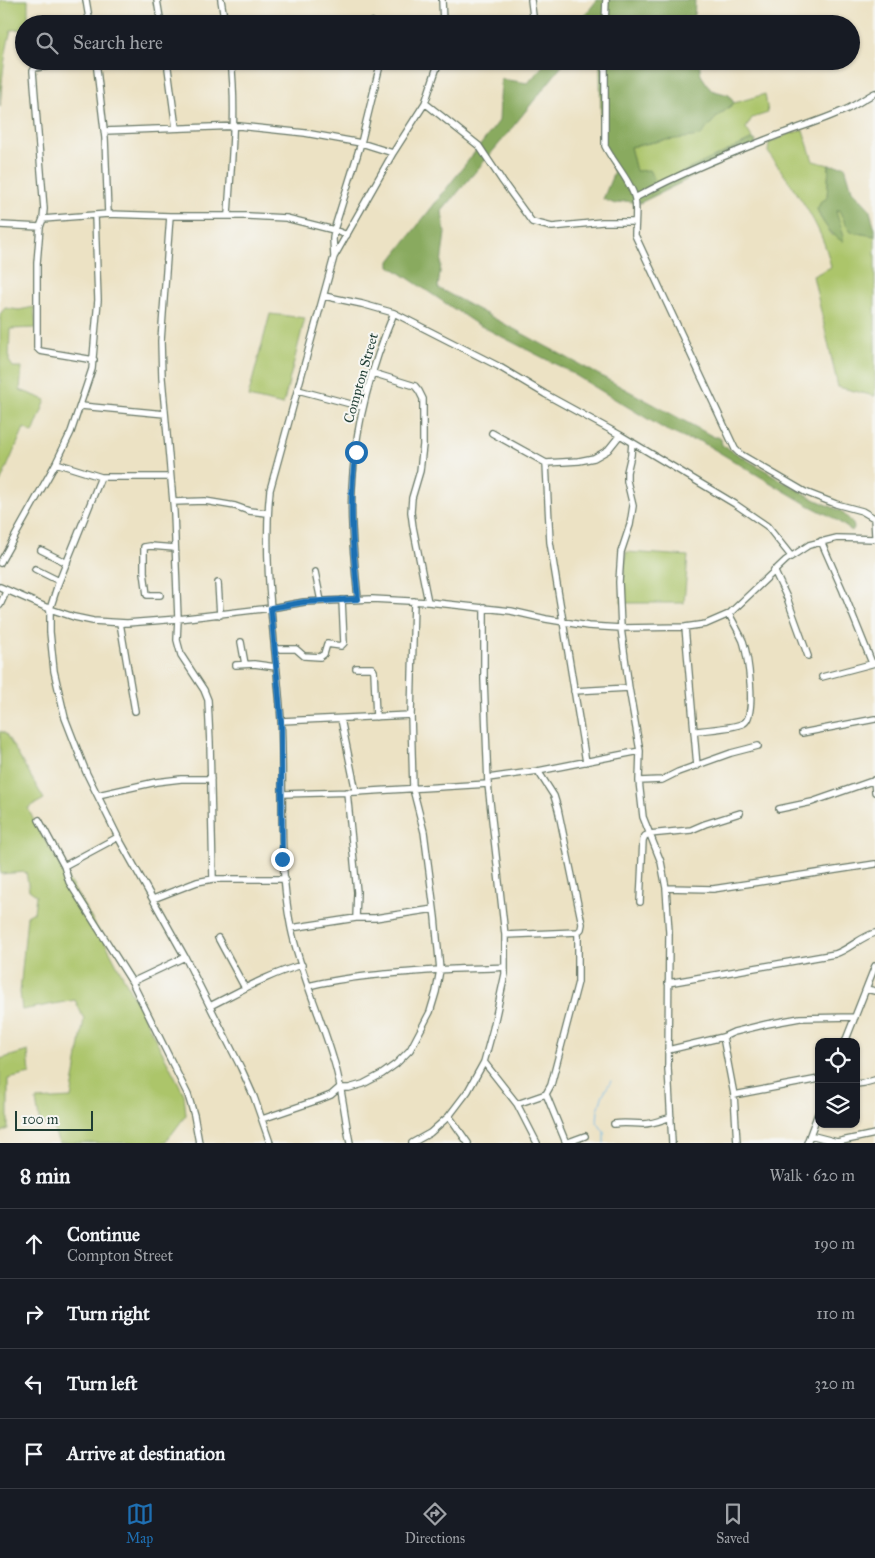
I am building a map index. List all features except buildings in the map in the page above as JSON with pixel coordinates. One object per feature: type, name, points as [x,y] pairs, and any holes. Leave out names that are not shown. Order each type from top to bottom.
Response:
[{"type":"street","points":[[86,0],[88,15]]},
{"type":"street","points":[[157,0],[160,15]]},
{"type":"street","points":[[221,0],[224,15]]},
{"type":"street","points":[[442,0],[443,15]]},
{"type":"street","points":[[531,0],[533,15]]},
{"type":"street","points":[[605,15],[606,0]]},
{"type":"street","points":[[33,70],[44,209],[40,227],[37,263],[37,348],[94,360]]},
{"type":"street","points":[[96,70],[104,130],[108,214]]},
{"type":"street","points":[[167,70],[176,128]]},
{"type":"street","points":[[228,216],[234,126],[232,70]]},
{"type":"street","points":[[350,1143],[334,1060],[308,986],[291,928],[282,838],[281,721],[271,608],[267,513],[270,490],[334,257],[334,230],[361,143],[379,70]]},
{"type":"street","points":[[334,257],[393,153],[425,103],[436,70]]},
{"type":"street","points":[[605,70],[605,146],[635,198],[636,235],[735,449],[740,454],[805,492],[868,514],[874,518],[875,535]]},
{"type":"street","points":[[635,198],[672,178],[845,110],[875,93]]},
{"type":"street","points":[[425,103],[479,146],[532,222],[552,227],[602,222],[635,222]]},
{"type":"street","points":[[104,130],[234,126],[305,133],[361,143],[393,153]]},
{"type":"street","points":[[43,219],[108,214],[286,218],[348,235]]},
{"type":"street","points":[[0,563],[56,464],[71,432],[88,385],[94,360],[98,300],[95,216]]},
{"type":"street","points":[[170,216],[161,341],[162,378],[173,502],[178,619],[177,640],[179,652],[204,690],[208,700],[213,879]]},
{"type":"street","points":[[0,225],[40,227]]},
{"type":"street","points":[[324,296],[394,313],[498,366],[632,442],[755,518],[767,526],[791,556]]},
{"type":"street","name":"Compton Street","points":[[358,599],[353,551],[353,472],[362,407],[382,343],[394,313]]},
{"type":"street","points":[[373,373],[415,386],[420,391],[422,399],[423,445],[420,471],[412,498],[411,512],[428,602]]},
{"type":"street","points":[[298,390],[362,407]]},
{"type":"street","points":[[81,406],[165,414]]},
{"type":"street","points":[[492,433],[546,463],[594,458],[608,450],[620,435]]},
{"type":"street","points":[[632,442],[627,472],[633,506],[630,525],[621,552],[619,582],[621,628],[640,750],[639,781],[643,817],[661,862],[666,888],[669,932],[668,1050],[672,1143]]},
{"type":"street","points":[[546,463],[550,542],[586,762]]},
{"type":"street","points":[[56,464],[102,476],[170,476]]},
{"type":"street","points":[[102,476],[59,581],[50,609],[54,671],[65,718],[86,772],[118,836],[185,958],[245,1075],[270,1143]]},
{"type":"street","points":[[173,502],[204,502],[267,513]]},
{"type":"street","points":[[0,587],[50,609],[83,620],[120,623],[178,619],[271,608],[304,602],[358,599],[428,602],[484,608],[511,611],[564,622],[621,628],[685,627],[706,624],[729,614],[774,570],[791,556],[809,545],[836,538],[875,539]]},
{"type":"street","points":[[821,541],[873,663],[822,677]]},
{"type":"street","points":[[160,595],[147,595],[144,572],[144,547],[175,548]]},
{"type":"street","points":[[41,550],[67,563]]},
{"type":"street","points":[[35,569],[59,581]]},
{"type":"street","points":[[774,570],[787,598],[808,656]]},
{"type":"street","points":[[315,572],[321,601]]},
{"type":"street","points":[[218,584],[220,614]]},
{"type":"street","points":[[0,605],[7,590]]},
{"type":"street","points":[[275,649],[296,649],[304,656],[320,657],[324,654],[327,644],[341,646],[344,643],[342,600]]},
{"type":"street","points":[[262,1119],[321,1100],[340,1088],[349,1088],[363,1084],[382,1074],[396,1064],[410,1050],[430,1012],[440,970],[424,832],[413,789],[410,714],[414,601]]},
{"type":"street","points":[[412,1143],[430,1133],[450,1116],[484,1062],[493,1029],[505,967],[505,935],[488,781],[484,679],[484,608]]},
{"type":"street","points":[[695,732],[738,725],[745,723],[748,718],[750,696],[747,658],[743,642],[729,614]]},
{"type":"street","points":[[120,623],[135,711]]},
{"type":"street","points":[[685,627],[697,766]]},
{"type":"street","points":[[242,642],[245,664]]},
{"type":"street","points":[[236,665],[276,667]]},
{"type":"street","points":[[356,668],[372,668],[374,671],[376,717]]},
{"type":"street","points":[[574,690],[629,688]]},
{"type":"street","points":[[281,721],[410,714]]},
{"type":"street","points":[[341,719],[356,792]]},
{"type":"street","points":[[802,733],[875,719]]},
{"type":"street","points":[[639,781],[662,780],[678,772],[731,753],[758,746]]},
{"type":"street","points":[[282,794],[413,789],[488,781],[640,750]]},
{"type":"street","points":[[517,1104],[546,1094],[551,1085],[578,982],[578,932],[581,929],[582,920],[558,809],[554,796],[538,771]]},
{"type":"street","points":[[98,795],[156,782],[181,779],[211,779]]},
{"type":"street","points":[[778,809],[812,802],[874,780],[875,792]]},
{"type":"street","points":[[347,792],[357,892],[356,918]]},
{"type":"street","points":[[640,902],[643,840],[645,836],[691,830],[740,813]]},
{"type":"street","points":[[39,820],[64,866],[69,882],[132,982],[188,1095],[199,1143]]},
{"type":"street","points":[[64,866],[118,836]]},
{"type":"street","points":[[666,888],[713,889],[875,864]]},
{"type":"street","points":[[152,899],[196,882],[213,879],[285,880]]},
{"type":"street","points":[[291,928],[434,909]]},
{"type":"street","points":[[505,935],[578,932]]},
{"type":"street","points":[[668,983],[835,954],[844,951],[860,938],[875,933]]},
{"type":"street","points":[[218,938],[245,988]]},
{"type":"street","points":[[132,982],[185,958]]},
{"type":"street","points":[[210,1006],[285,970],[302,965]]},
{"type":"street","points":[[847,1038],[875,966]]},
{"type":"street","points":[[308,986],[354,978],[440,970],[505,967]]},
{"type":"street","points":[[866,989],[875,991]]},
{"type":"street","points":[[668,1050],[723,1037],[734,1032],[800,1018],[855,1017]]},
{"type":"street","points":[[723,1037],[734,1095],[736,1143]]},
{"type":"street","points":[[484,1062],[517,1104],[537,1143]]},
{"type":"street","points":[[734,1095],[815,1080]]},
{"type":"street","points":[[860,1084],[875,1080]]},
{"type":"street","points":[[546,1094],[566,1143],[585,1136]]},
{"type":"street","points":[[450,1116],[468,1143]]},
{"type":"street","points":[[614,1124],[623,1122],[643,1124],[671,1118]]},
{"type":"street","points":[[807,1143],[815,1122]]},
{"type":"street","points":[[810,1135],[837,1142],[858,1140],[875,1134]]},
{"type":"green space","points":[[0,0],[28,0],[28,15],[15,15],[15,30],[11,30],[4,68],[0,107]]},
{"type":"green space","points":[[597,0],[695,0],[694,15],[585,15]]},
{"type":"green space","points":[[539,70],[559,70],[442,211],[445,233],[438,288],[714,437],[718,437],[721,439],[722,445],[814,499],[841,511],[853,523],[854,528],[852,531],[830,516],[700,441],[686,439],[666,430],[565,369],[475,323],[390,266],[390,261],[499,121],[501,79],[528,83]]},
{"type":"green space","points":[[600,70],[700,70],[701,75],[711,90],[729,95],[734,103],[716,118],[700,136],[630,147],[636,171],[649,170],[657,184],[753,139],[756,141],[755,146],[640,203],[625,201],[615,204],[603,199],[614,172],[601,140]]},
{"type":"green space","points":[[765,94],[768,113],[752,118],[746,128],[753,139],[657,185],[636,172],[630,147],[659,141],[716,118],[734,103]]},
{"type":"green space","points":[[803,130],[813,161],[829,165],[827,198],[821,202],[817,209],[832,235],[844,236],[838,223],[836,211],[840,210],[851,232],[875,236],[875,396],[838,387],[813,276],[831,267],[827,251],[806,206],[768,152],[769,143],[788,134]]},
{"type":"green space","points":[[829,165],[845,166],[852,190],[869,208],[875,236],[851,232],[839,210],[836,211],[842,230],[843,242],[824,223],[817,209],[821,202],[827,198]]},
{"type":"green space","points":[[34,307],[36,328],[10,329],[9,361],[13,367],[22,367],[20,390],[46,400],[33,433],[24,428],[0,483],[0,314],[5,308],[19,310]]},
{"type":"green space","points":[[270,314],[305,318],[283,405],[248,397]]},
{"type":"green space","points":[[626,552],[688,556],[684,603],[621,603]]},
{"type":"green space","points":[[0,731],[6,734],[44,799],[28,808],[36,825],[103,938],[184,1094],[186,1115],[165,1143],[59,1143],[51,1123],[40,1125],[36,1100],[71,1098],[84,1019],[75,1000],[22,1010],[20,992],[27,916],[34,912],[36,895],[29,890],[26,872],[0,874]]},
{"type":"green space","points":[[28,1051],[30,1074],[8,1079],[8,1129],[0,1133],[0,1059]]},
{"type":"waterway","points":[[604,1143],[604,1132],[597,1122],[598,1110],[603,1094],[611,1081]]},
{"type":"waterway","points":[[0,1110],[0,1120]]},
{"type":"route","points":[[282,859],[281,721],[271,608],[304,602],[358,599],[353,551],[352,501],[356,452]]}]
